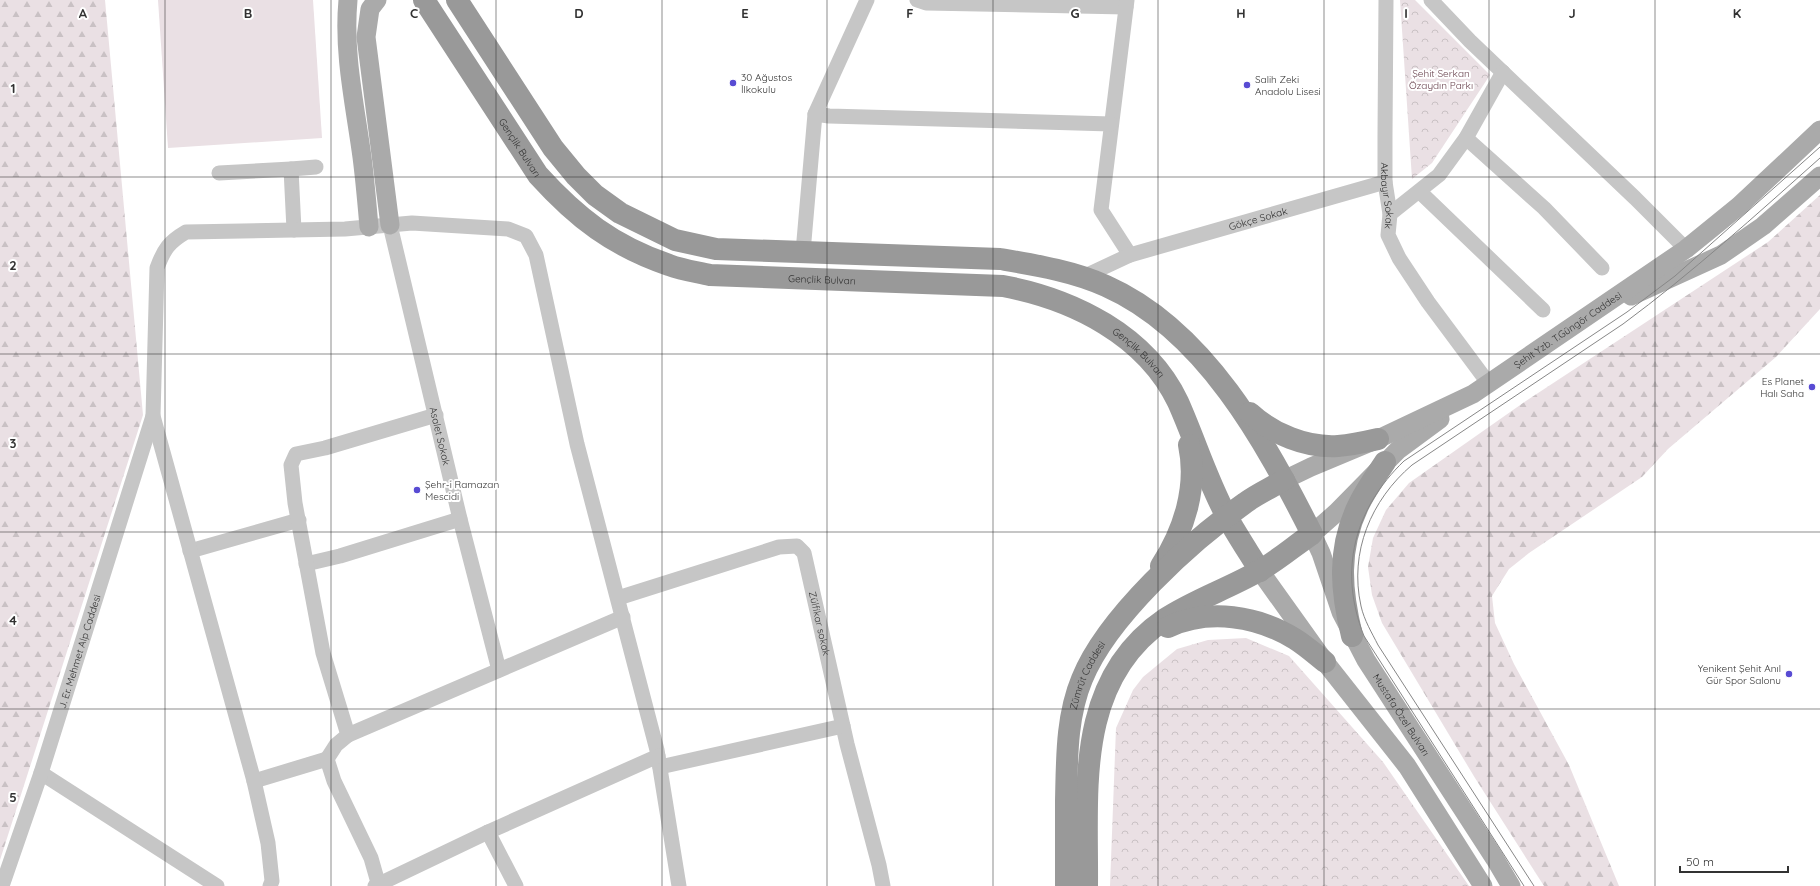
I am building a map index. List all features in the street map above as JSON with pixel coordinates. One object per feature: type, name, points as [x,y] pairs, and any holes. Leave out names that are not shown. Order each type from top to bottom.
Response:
[{"type":"highway","name":"Gençlik Bulvarı","points":[[424,0],[538,174],[560,199],[590,226],[630,250],[670,266],[710,275],[1003,286],[1054,298],[1085,312],[1107,325],[1127,340],[1148,360],[1166,382],[1177,401],[1227,516],[1260,571]]},
{"type":"highway","points":[[457,0],[553,148],[576,176],[595,195],[620,213],[675,240],[716,249],[1000,259],[1029,264],[1083,278],[1106,286],[1158,317],[1186,344],[1234,399],[1257,432],[1312,534],[1260,571],[1196,601],[1165,620],[1126,656],[1114,674],[1105,692],[1093,730],[1089,775],[1087,886]]},
{"type":"highway","points":[[1234,399],[1259,421],[1273,430],[1298,441],[1320,445],[1338,446],[1378,439]]},
{"type":"highway","points":[[1147,589],[1167,558],[1181,530],[1191,488],[1192,467],[1190,448],[1177,401]]},
{"type":"highway","points":[[1352,636],[1344,604],[1342,581],[1345,548],[1348,534],[1358,506],[1385,462]]},
{"type":"highway","name":"Zümrüt Caddesi","points":[[1066,886],[1067,752],[1075,702],[1082,679],[1093,658],[1124,615],[1147,589],[1200,538],[1246,502],[1284,480]]},
{"type":"highway","points":[[1126,656],[1155,634],[1170,626],[1189,620],[1219,616],[1237,617],[1277,630],[1295,639],[1325,662]]},
{"type":"main road","points":[[348,0],[345,24],[346,52],[362,160],[369,227]]},
{"type":"main road","points":[[377,0],[370,9],[366,37],[390,225]]},
{"type":"main road","name":"Şehit Yzb. T.Güngör Caddesi","points":[[1284,480],[1378,439],[1473,394],[1489,384],[1686,248],[1739,206],[1820,130]]},
{"type":"main road","points":[[1586,316],[1721,256],[1763,226],[1820,176]]},
{"type":"main road","points":[[1312,534],[1337,512],[1398,450],[1473,394]]},
{"type":"main road","name":"Mustafa Özel Bulvarı","points":[[1312,534],[1321,553],[1341,612],[1352,636],[1366,660],[1491,852],[1511,886]]},
{"type":"main road","points":[[1260,571],[1325,662],[1407,766],[1483,886]]},
{"type":"street","points":[[803,252],[815,114],[867,0]]},
{"type":"street","points":[[917,0],[926,3],[1127,3],[1101,210],[1130,255]]},
{"type":"street","name":"Akbayır Sokak","points":[[1386,0],[1385,182],[1390,214],[1388,235],[1399,258],[1428,302],[1489,384]]},
{"type":"street","points":[[1431,0],[1503,72],[1686,248]]},
{"type":"street","points":[[1390,214],[1402,203],[1420,192],[1439,175],[1466,138],[1503,72]]},
{"type":"street","points":[[815,114],[837,116],[1111,124]]},
{"type":"street","points":[[1466,138],[1544,208],[1602,268]]},
{"type":"street","points":[[219,173],[316,167]]},
{"type":"street","points":[[291,169],[294,230]]},
{"type":"street","name":"Gökçe Sokak","points":[[1083,278],[1130,255],[1385,182]]},
{"type":"street","points":[[1420,192],[1543,310]]},
{"type":"street","points":[[270,886],[272,881],[268,843],[254,781],[153,416],[157,268],[163,252],[172,240],[186,232],[294,230],[369,227],[412,223],[508,229],[526,236],[536,255],[578,444],[659,761],[678,886]]},
{"type":"street","name":"Asalet Sokak","points":[[390,225],[460,519],[500,670]]},
{"type":"street","points":[[348,735],[323,653],[306,564],[291,465],[296,454],[325,448],[436,415]]},
{"type":"street","name":"J. Er. Mehmet Alp Caddesi","points":[[2,886],[41,773],[153,416]]},
{"type":"street","points":[[306,564],[340,556],[460,519]]},
{"type":"street","points":[[190,551],[299,520]]},
{"type":"street","name":"Zülfikar sokak","points":[[618,598],[778,547],[797,546],[804,553],[843,726],[883,886]]},
{"type":"street","points":[[254,781],[327,759],[336,745],[348,735],[623,617]]},
{"type":"street","points":[[327,759],[334,781],[371,858],[378,885],[488,832],[659,761],[843,726]]},
{"type":"street","points":[[41,773],[217,886]]},
{"type":"street","points":[[488,832],[516,886]]},
{"type":"green space","points":[[0,0],[105,0],[143,415],[0,860]]},
{"type":"green space","points":[[158,0],[313,0],[322,138],[168,148]]},
{"type":"green space","name":"Şehit Serkan Özaydın Parkı","points":[[1400,0],[1415,0],[1490,75],[1432,163],[1412,179]]},
{"type":"green space","points":[[1820,195],[1820,309],[1776,357],[1668,449],[1642,477],[1529,553],[1509,569],[1492,596],[1495,623],[1514,664],[1569,765],[1619,886],[1544,886],[1475,778],[1382,623],[1372,595],[1368,567],[1373,538],[1386,510],[1409,483],[1523,403],[1768,242]]},
{"type":"green space","points":[[1246,638],[1289,656],[1383,762],[1469,886],[1110,886],[1116,728],[1133,690],[1143,677],[1177,649],[1208,640]]},
{"type":"tram line","points":[[1524,886],[1364,636],[1356,612],[1352,588],[1352,565],[1356,542],[1363,520],[1373,499],[1404,461],[1627,312],[1675,276],[1820,147]]},
{"type":"tram line","points":[[1534,886],[1378,645],[1368,626],[1361,606],[1358,586],[1358,566],[1361,547],[1367,528],[1385,494],[1412,465],[1649,305],[1748,222],[1820,158]]},
{"type":"place","name":"30 Ağustos İlkokulu","points":[[733,83]]},
{"type":"place","name":"Salih Zeki Anadolu Lisesi","points":[[1247,85]]},
{"type":"place","name":"Es Planet Halı Saha","points":[[1812,387]]},
{"type":"place","name":"Şehr-i Ramazan Mescidi","points":[[417,490]]},
{"type":"place","name":"Yenikent Şehit Anıl Gür Spor Salonu","points":[[1789,674]]}]
